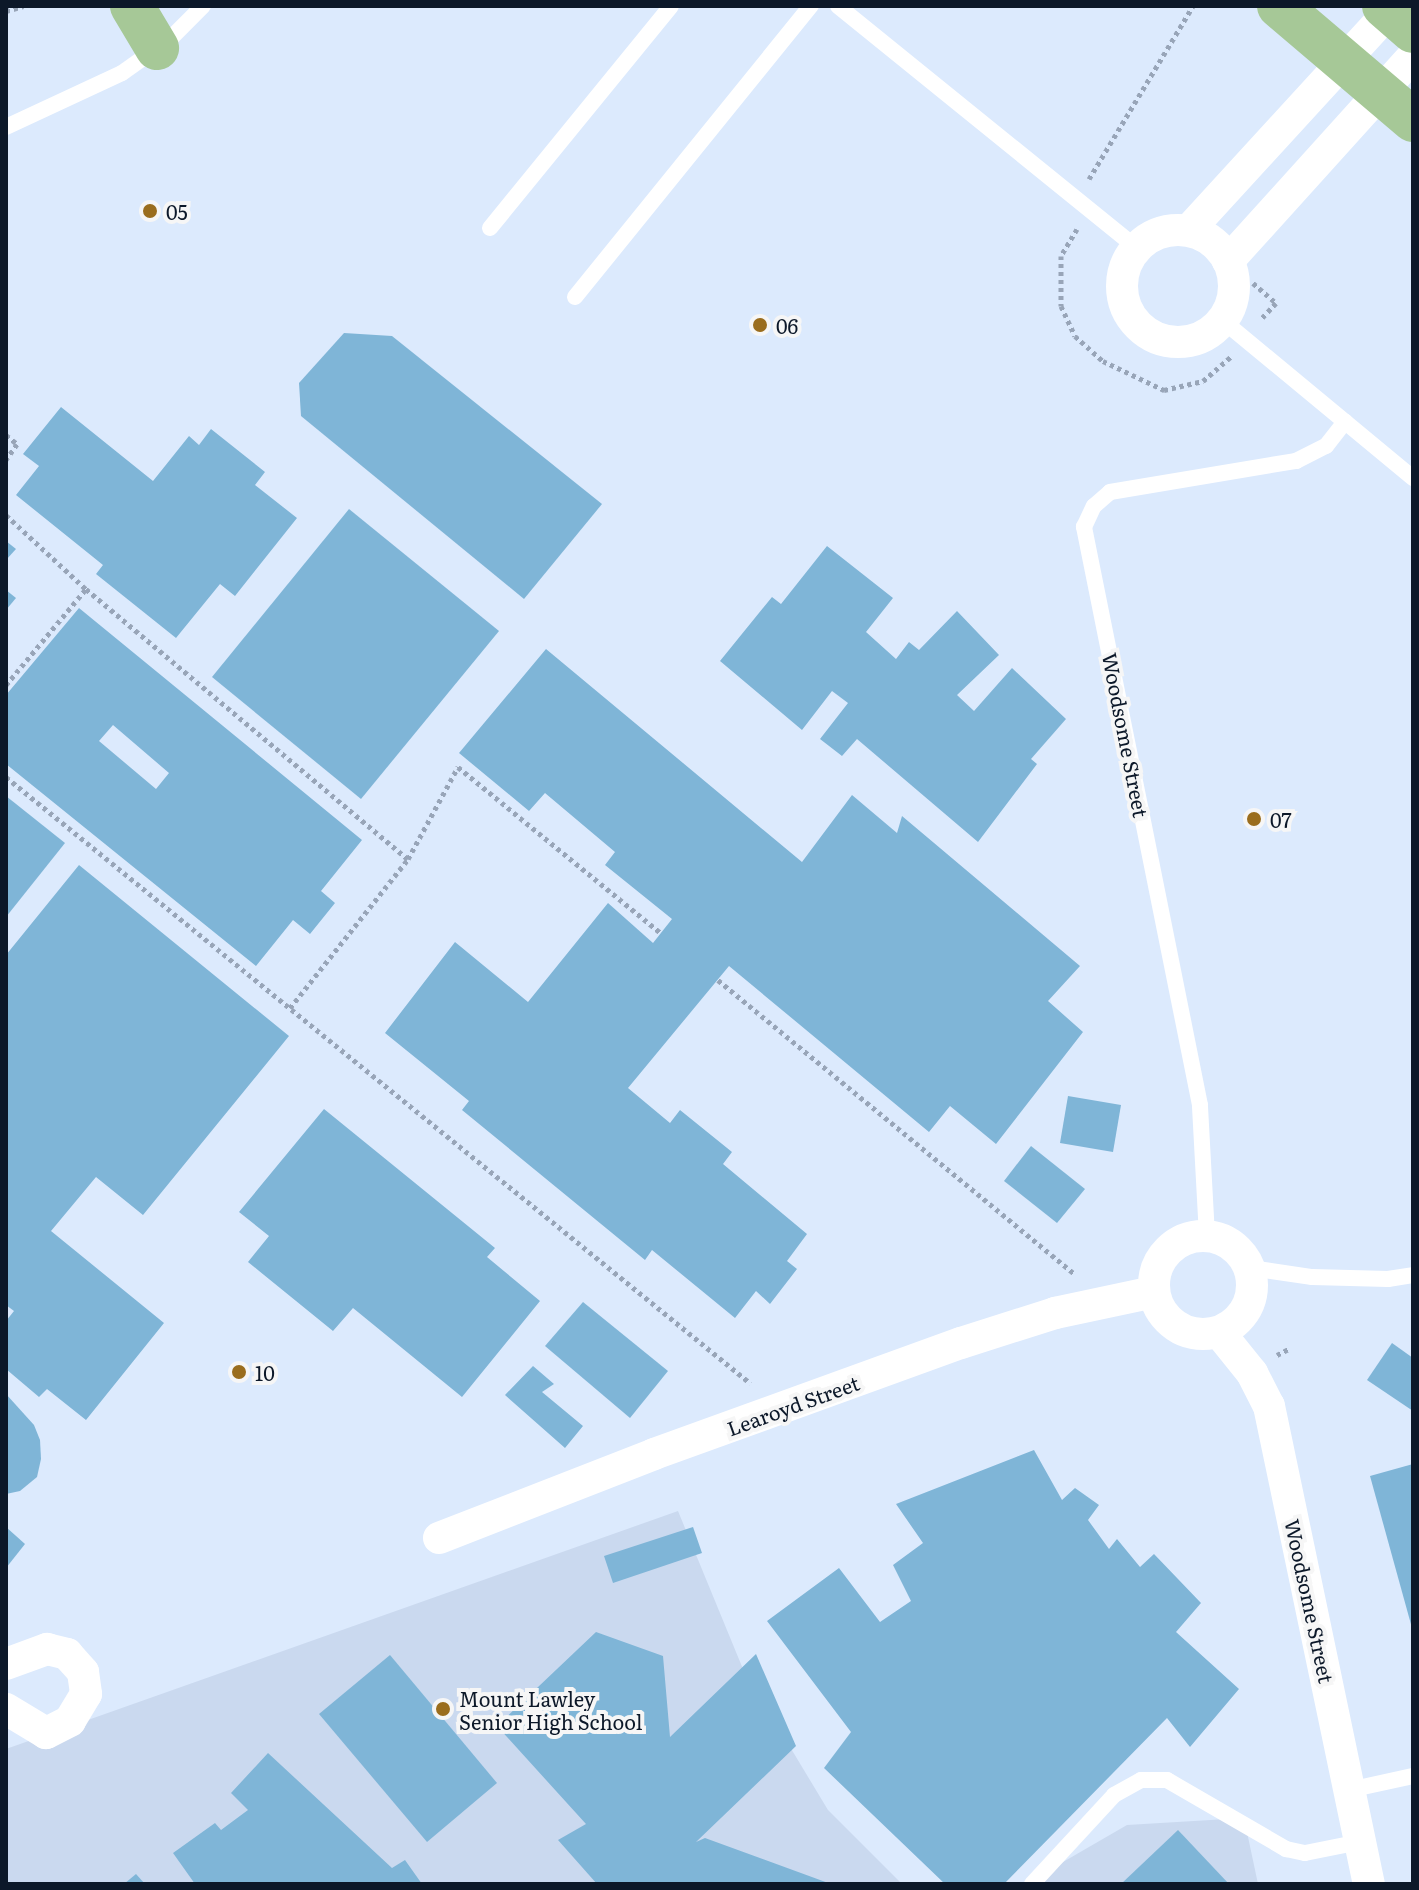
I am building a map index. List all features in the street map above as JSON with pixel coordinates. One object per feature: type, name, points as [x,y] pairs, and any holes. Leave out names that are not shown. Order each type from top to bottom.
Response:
[{"type":"main road","points":[[132,6],[157,48]]},
{"type":"main road","points":[[1279,6],[1397,106]]},
{"type":"street","points":[[1189,230],[1346,62],[1396,16]]},
{"type":"street","points":[[1228,261],[1397,106],[1413,56]]},
{"type":"street","points":[[1169,230],[1189,230],[1205,236],[1228,261],[1233,292],[1222,320],[1209,333],[1175,342],[1157,338],[1141,329],[1129,315],[1122,298],[1126,263],[1136,247],[1152,236],[1169,230]]},
{"type":"street","points":[[1207,1236],[1233,1246],[1250,1268],[1253,1284],[1244,1313],[1219,1332],[1205,1334],[1177,1327],[1165,1317],[1154,1292],[1155,1276],[1168,1250],[1193,1237],[1207,1236]]},
{"type":"street","name":"Learoyd Street","points":[[439,1538],[654,1454],[961,1343],[1055,1313],[1154,1292]]},
{"type":"street","name":"Woodsome Street","points":[[1219,1332],[1252,1373],[1269,1406],[1369,1884]]},
{"type":"street","points":[[6,1664],[47,1649],[67,1654],[83,1672],[86,1694],[70,1721],[46,1733],[6,1709]]},
{"type":"lane","points":[[6,127],[122,73],[157,48],[203,6]]},
{"type":"lane","points":[[490,228],[671,6]]},
{"type":"lane","points":[[575,297],[811,6]]},
{"type":"lane","points":[[838,6],[1136,247]]},
{"type":"lane","points":[[1222,320],[1411,473]]},
{"type":"lane","name":"Woodsome Street","points":[[1207,1236],[1200,1105],[1084,527],[1094,506],[1110,492],[1296,461],[1326,446],[1345,422]]},
{"type":"lane","points":[[1250,1268],[1312,1277],[1388,1279],[1413,1275]]},
{"type":"lane","points":[[1349,1790],[1413,1776]]},
{"type":"lane","points":[[1032,1884],[1114,1795],[1141,1780],[1167,1780],[1286,1849],[1305,1853],[1360,1842]]},
{"type":"path","points":[[6,11],[23,6]]},
{"type":"path","points":[[6,435],[17,444],[6,460]]},
{"type":"path","points":[[6,515],[86,589],[408,859]]},
{"type":"path","points":[[6,685],[86,589]]},
{"type":"path","points":[[290,1008],[408,859],[458,767],[661,933]]},
{"type":"path","points":[[6,777],[754,1387]]},
{"type":"path","points":[[718,980],[1082,1280]]},
{"type":"shaded area","name":"Mount Lawley Senior High School","points":[[678,1511],[743,1669],[828,1810],[902,1884],[6,1884],[6,1749]]},
{"type":"shaded area","points":[[1244,1818],[1258,1884],[1025,1884],[1127,1825]]},
{"type":"building","points":[[344,333],[392,336],[602,504],[524,599],[301,416],[299,383]]},
{"type":"building","points":[[61,407],[153,481],[189,436],[199,445],[211,429],[265,472],[255,485],[297,518],[235,596],[220,584],[176,638],[96,574],[103,565],[16,495],[39,466],[23,454]]},
{"type":"building","points":[[349,509],[499,631],[361,799],[212,677]]},
{"type":"building","points":[[6,541],[16,549],[6,560]]},
{"type":"building","points":[[827,546],[893,598],[866,632],[896,659],[909,642],[919,650],[957,611],[999,655],[957,695],[974,711],[1012,668],[1066,719],[1031,759],[1037,764],[978,842],[857,739],[842,756],[820,739],[848,703],[832,691],[802,730],[720,661],[772,597],[781,604]]},
{"type":"building","points":[[6,590],[16,598],[6,610]]},
{"type":"building","points":[[79,608],[362,840],[321,891],[335,903],[310,934],[293,920],[256,966],[6,764],[6,695]],"holes":[[[113,725],[169,773],[156,789],[99,741]]]},
{"type":"building","points":[[546,649],[802,862],[852,795],[897,833],[902,816],[1080,966],[1048,1001],[1083,1032],[996,1144],[950,1106],[929,1132],[729,966],[628,1088],[670,1123],[680,1110],[732,1152],[723,1164],[807,1234],[787,1261],[797,1269],[770,1304],[756,1291],[735,1318],[652,1250],[645,1260],[462,1110],[469,1101],[385,1033],[455,942],[528,1002],[608,903],[653,943],[672,919],[605,865],[615,852],[545,793],[529,811],[459,753]]},
{"type":"building","points":[[6,796],[65,843],[6,917]]},
{"type":"building","points":[[79,865],[289,1036],[143,1215],[96,1177],[51,1231],[164,1323],[86,1420],[47,1389],[39,1397],[6,1369],[6,1321],[14,1311],[6,1305],[6,955]]},
{"type":"building","points":[[1068,1096],[1121,1105],[1113,1152],[1060,1143]]},
{"type":"building","points":[[324,1109],[495,1248],[487,1257],[540,1301],[462,1397],[353,1308],[333,1331],[248,1262],[269,1236],[239,1212]]},
{"type":"building","points":[[1031,1146],[1085,1189],[1057,1223],[1004,1181]]},
{"type":"building","points":[[583,1302],[668,1371],[630,1418],[545,1346]]},
{"type":"building","points":[[1392,1343],[1413,1358],[1413,1411],[1367,1380]]},
{"type":"building","points":[[533,1366],[554,1384],[542,1392],[583,1426],[565,1448],[505,1395]]},
{"type":"building","points":[[6,1394],[34,1425],[40,1440],[41,1459],[37,1477],[20,1491],[6,1494]]},
{"type":"building","points":[[1034,1450],[1062,1500],[1075,1488],[1099,1505],[1088,1520],[1109,1549],[1117,1539],[1140,1567],[1154,1554],[1201,1603],[1176,1632],[1239,1689],[1190,1747],[1167,1718],[1004,1884],[945,1884],[824,1768],[851,1732],[767,1621],[839,1568],[880,1622],[911,1601],[893,1565],[923,1543],[896,1504]]},
{"type":"building","points":[[1413,1464],[1413,1628],[1412,1628],[1370,1476]]},
{"type":"building","points":[[6,1527],[25,1544],[6,1568]]},
{"type":"building","points":[[693,1527],[702,1553],[613,1583],[604,1556]]},
{"type":"building","points":[[596,1632],[663,1656],[670,1737],[756,1654],[796,1746],[696,1842],[705,1838],[831,1884],[597,1884],[558,1840],[586,1824],[497,1726]]},
{"type":"building","points":[[390,1655],[497,1783],[427,1842],[319,1714]]},
{"type":"building","points":[[268,1753],[392,1868],[405,1860],[422,1884],[195,1884],[173,1853],[215,1823],[221,1830],[248,1810],[231,1793]]},
{"type":"building","points":[[1178,1830],[1229,1884],[1121,1884]]},
{"type":"building","points":[[136,1874],[145,1884],[124,1884]]},
{"type":"place","name":"05","points":[[150,211]]},
{"type":"place","name":"06","points":[[760,325]]},
{"type":"place","name":"07","points":[[1254,819]]},
{"type":"place","name":"10","points":[[239,1372]]},
{"type":"place","name":"Mount Lawley Senior High School","points":[[443,1709]]}]
